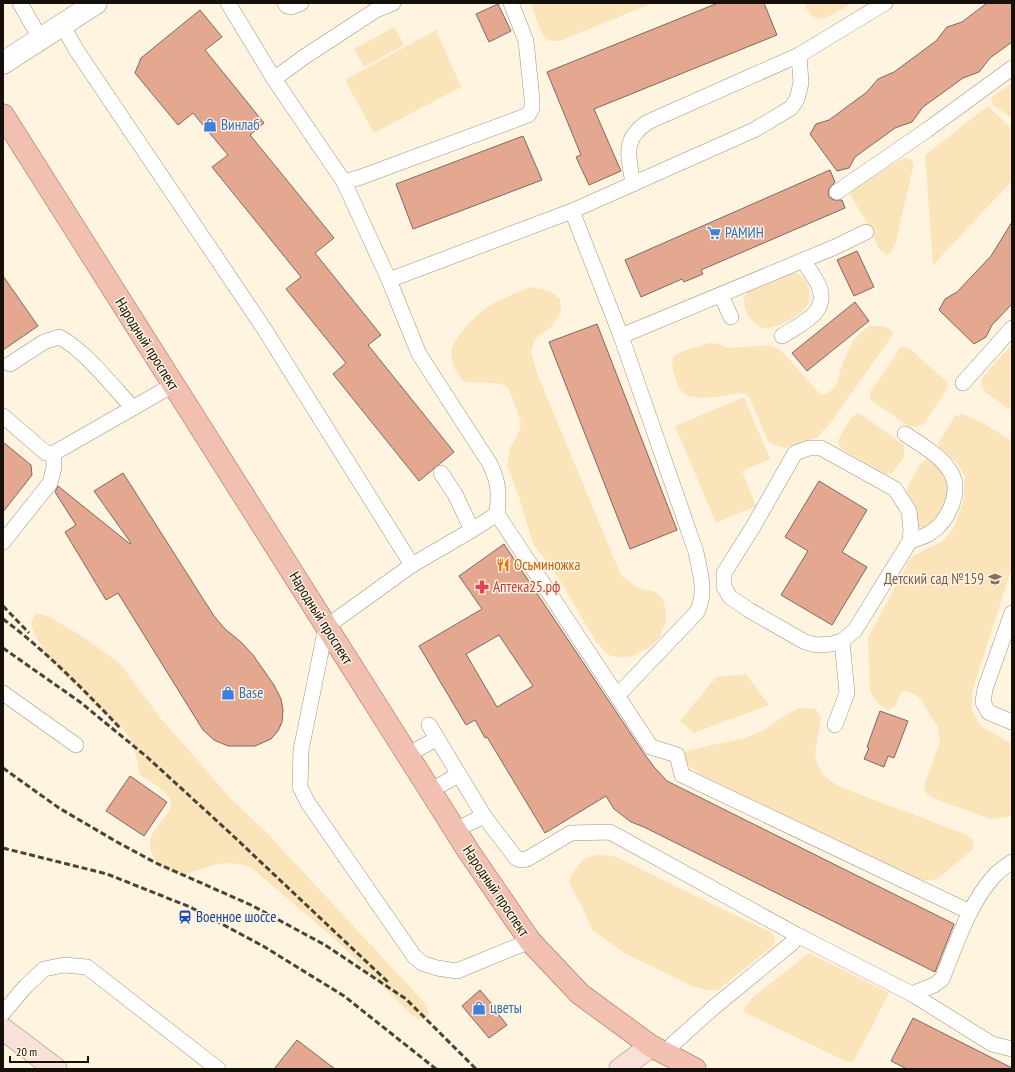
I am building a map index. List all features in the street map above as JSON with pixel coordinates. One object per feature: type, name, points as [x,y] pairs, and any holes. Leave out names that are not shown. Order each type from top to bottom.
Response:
[{"type":"main road","name":"Народный проспект","points":[[3,115],[407,755],[455,830],[530,941],[580,994],[657,1049],[695,1069]]},
{"type":"main road","points":[[3,1029],[56,1069]]},
{"type":"main road","points":[[620,1069],[657,1049]]},
{"type":"street","points":[[3,63],[96,3]]},
{"type":"lane","points":[[20,3],[40,38]]},
{"type":"lane","points":[[228,3],[274,79],[344,182],[389,280],[419,354],[490,464],[496,478],[498,498],[497,514],[651,747],[677,755],[682,775],[970,912]]},
{"type":"lane","points":[[285,3],[287,6],[291,7],[301,3]]},
{"type":"lane","points":[[274,79],[375,6],[393,3]]},
{"type":"lane","points":[[344,182],[528,115],[532,108],[532,99],[526,41],[511,3]]},
{"type":"lane","points":[[633,184],[629,149],[633,135],[638,128],[648,122],[768,70],[799,54],[885,3]]},
{"type":"lane","points":[[62,25],[77,51],[263,327],[412,565]]},
{"type":"lane","points":[[389,280],[572,211],[754,130],[791,108],[797,99],[801,83],[799,54]]},
{"type":"lane","points":[[836,192],[927,130],[1012,68]]},
{"type":"lane","points":[[572,211],[621,336],[696,552],[702,585],[702,602],[697,612],[617,696]]},
{"type":"lane","points":[[621,336],[721,295],[866,232]]},
{"type":"lane","points":[[782,336],[815,314],[820,306],[820,293],[818,285],[803,260]]},
{"type":"lane","points":[[721,295],[730,317]]},
{"type":"lane","points":[[963,383],[1012,328]]},
{"type":"lane","points":[[10,364],[44,342],[59,337],[71,343],[132,408]]},
{"type":"lane","points":[[3,416],[46,453],[54,453],[173,385]]},
{"type":"lane","points":[[905,434],[943,462],[954,479],[953,498],[949,511],[943,520],[930,533],[910,541]]},
{"type":"lane","points":[[809,448],[821,448],[894,489],[909,511],[911,529],[910,541],[855,630],[842,641],[832,644],[817,645],[805,642],[749,610],[730,597],[724,586],[724,573],[753,527],[795,453],[809,448]]},
{"type":"lane","points":[[3,542],[50,483],[54,467],[54,453]]},
{"type":"lane","points":[[441,473],[455,494],[472,530]]},
{"type":"lane","points":[[497,514],[412,565],[326,627],[301,750],[300,787],[308,803],[414,956],[422,963],[437,968],[457,971],[530,941]]},
{"type":"lane","points":[[700,570],[724,573]]},
{"type":"lane","points":[[1012,613],[984,689],[983,702],[988,712],[1012,722]]},
{"type":"lane","points":[[835,725],[847,693],[842,641]]},
{"type":"lane","points":[[3,693],[76,745]]},
{"type":"lane","points":[[428,725],[484,816],[516,858],[521,860],[527,859],[571,833],[610,832],[797,935],[912,994],[992,1044],[1012,1049]]},
{"type":"lane","points":[[407,755],[436,738]]},
{"type":"lane","points":[[430,791],[458,775]]},
{"type":"lane","points":[[455,830],[484,816]]},
{"type":"lane","points":[[912,994],[934,985],[942,979],[970,912],[994,877],[1012,862]]},
{"type":"lane","points":[[657,1049],[713,1008],[792,944],[797,935]]},
{"type":"lane","points":[[3,1012],[25,987],[44,969],[64,965],[86,967],[218,1069]]},
{"type":"shaded area","points":[[531,3],[653,3],[559,41],[552,41],[546,39],[539,27]]},
{"type":"shaded area","points":[[804,3],[852,3],[832,15],[825,18],[819,18],[813,17],[808,12]]},
{"type":"shaded area","points":[[394,27],[404,45],[364,67],[354,49]]},
{"type":"shaded area","points":[[436,30],[461,87],[374,133],[345,80]]},
{"type":"shaded area","points":[[1012,83],[1012,118],[993,105],[991,98]]},
{"type":"shaded area","points":[[988,106],[1012,129],[1012,181],[933,265],[925,155]]},
{"type":"shaded area","points":[[904,158],[910,159],[914,164],[895,245],[890,254],[886,255],[879,248],[864,217],[851,197],[851,191]]},
{"type":"shaded area","points":[[795,273],[803,277],[809,287],[809,303],[804,310],[786,322],[773,327],[762,328],[753,322],[745,308],[745,294],[762,283]]},
{"type":"shaded area","points":[[531,287],[550,291],[560,299],[561,312],[552,326],[535,339],[531,352],[538,376],[621,575],[638,588],[655,592],[663,598],[666,620],[660,637],[650,647],[633,656],[621,658],[609,655],[597,643],[553,569],[533,544],[520,500],[507,464],[510,448],[519,432],[521,422],[509,389],[500,384],[463,381],[452,361],[451,353],[455,341],[478,315],[499,300]]},
{"type":"shaded area","points":[[870,326],[886,327],[893,333],[892,336],[832,421],[818,437],[785,448],[774,445],[768,441],[749,397],[745,394],[739,393],[719,397],[700,398],[688,396],[679,389],[673,371],[672,360],[675,355],[709,343],[718,344],[728,348],[771,345],[780,350],[788,358],[820,394],[825,395],[833,389],[836,384],[843,363],[855,339],[864,329]]},
{"type":"shaded area","points":[[1012,344],[1012,409],[1009,409],[985,392],[981,385],[982,378]]},
{"type":"shaded area","points":[[904,347],[910,349],[947,382],[948,385],[947,389],[924,424],[914,427],[908,426],[871,400],[870,396],[871,391],[900,348]]},
{"type":"shaded area","points":[[744,397],[770,459],[742,471],[756,506],[716,523],[675,426]]},
{"type":"shaded area","points":[[857,413],[861,414],[904,445],[904,457],[891,474],[883,473],[842,449],[840,446],[839,441],[842,433],[849,421]]},
{"type":"shaded area","points":[[963,414],[981,422],[1012,441],[1012,567],[972,692],[972,711],[981,726],[1012,744],[1012,814],[1007,817],[990,819],[933,798],[926,793],[924,787],[940,741],[938,727],[921,699],[910,692],[904,691],[901,693],[896,704],[889,710],[877,703],[870,690],[868,638],[911,557],[943,541],[953,529],[963,503],[965,476],[956,462],[939,449],[938,443],[955,416]]},
{"type":"shaded area","points":[[927,458],[941,470],[948,480],[946,503],[933,523],[927,527],[920,527],[918,526],[907,490],[920,465]]},
{"type":"shaded area","points":[[36,613],[50,617],[91,642],[120,664],[162,720],[230,798],[266,832],[423,1001],[427,1007],[429,1015],[425,1019],[418,1019],[413,1016],[336,940],[252,868],[244,865],[223,863],[180,874],[166,870],[159,864],[151,852],[150,842],[153,833],[169,810],[171,803],[165,792],[140,775],[134,746],[123,728],[103,712],[60,671],[44,651],[34,633],[31,623]]},
{"type":"shaded area","points":[[746,674],[769,705],[694,733],[680,721],[716,677]]},
{"type":"shaded area","points":[[799,708],[816,709],[821,717],[815,753],[817,763],[824,776],[840,787],[965,834],[973,841],[973,849],[938,879],[920,881],[700,774],[686,763],[684,753],[689,750],[745,738],[764,730]]},
{"type":"shaded area","points":[[597,855],[614,856],[772,933],[775,940],[774,945],[718,990],[707,990],[694,987],[626,954],[592,930],[569,881],[570,877],[583,859]]},
{"type":"shaded area","points":[[809,953],[889,993],[854,1061],[845,1061],[744,1012],[745,1007],[753,997]]},
{"type":"building","points":[[718,3],[764,3],[777,35],[594,109],[621,171],[589,185],[576,157],[581,155],[547,72]]},
{"type":"building","points":[[987,3],[1012,3],[1012,42],[990,58],[979,72],[963,78],[923,107],[912,122],[895,128],[855,157],[849,168],[837,171],[810,134],[816,124],[829,120],[867,92],[878,79],[894,72],[936,41],[947,27],[962,22]]},
{"type":"building","points":[[498,4],[511,31],[489,42],[476,14]]},
{"type":"building","points":[[200,10],[222,37],[205,50],[264,123],[250,135],[334,238],[315,253],[381,335],[368,345],[454,452],[419,481],[333,374],[346,363],[286,289],[301,277],[212,167],[228,155],[193,113],[178,125],[135,73],[141,58]]},
{"type":"building","points":[[523,136],[542,180],[413,229],[396,184]]},
{"type":"building","points":[[830,170],[835,182],[829,189],[829,197],[834,200],[842,200],[845,208],[701,270],[703,274],[684,282],[682,279],[641,297],[625,260]]},
{"type":"building","points":[[1012,222],[1012,304],[992,325],[986,337],[974,344],[939,310],[945,299],[957,292],[991,256]]},
{"type":"building","points":[[857,251],[874,287],[854,296],[837,260]]},
{"type":"building","points":[[3,276],[38,326],[3,350]]},
{"type":"building","points":[[855,302],[869,321],[807,371],[792,353]]},
{"type":"building","points":[[597,324],[677,530],[630,549],[549,342]]},
{"type":"building","points":[[3,442],[31,465],[32,475],[3,512]]},
{"type":"building","points":[[123,473],[214,616],[225,629],[241,642],[253,655],[274,685],[281,699],[283,710],[282,722],[278,731],[271,739],[255,746],[228,746],[214,740],[203,730],[118,593],[106,600],[65,532],[76,525],[55,492],[58,486],[130,544],[131,543],[94,491]]},
{"type":"building","points":[[819,481],[867,510],[842,552],[867,567],[832,625],[781,595],[808,551],[785,537]]},
{"type":"building","points":[[504,544],[643,752],[667,781],[954,924],[935,972],[644,827],[631,822],[614,809],[606,796],[545,833],[487,737],[485,738],[475,720],[466,725],[419,646],[482,609],[459,576]],"holes":[[[499,635],[533,686],[497,707],[466,654]]]},
{"type":"building","points":[[880,711],[908,721],[894,758],[888,756],[884,767],[864,759],[869,748],[867,747]]},
{"type":"building","points":[[130,776],[167,802],[144,836],[106,811]]},
{"type":"building","points":[[480,990],[507,1025],[489,1038],[462,1006]]},
{"type":"building","points":[[913,1018],[1012,1069],[907,1069],[891,1061]]},
{"type":"building","points":[[297,1040],[335,1069],[274,1069]]},
{"type":"railway","points":[[3,606],[29,633]]},
{"type":"railway","points":[[3,619],[49,657],[120,728]]},
{"type":"railway","points":[[3,648],[80,702],[147,757],[389,983]]},
{"type":"railway","points":[[3,768],[59,808],[117,842],[156,863],[251,905],[325,945],[406,999],[476,1069]]},
{"type":"railway","points":[[3,848],[107,874],[190,907],[263,946],[344,996],[436,1069]]},
{"type":"place","name":"Винлаб","points":[[210,125]]},
{"type":"place","name":"РАМИН","points":[[714,233]]},
{"type":"place","name":"Осьминожка","points":[[503,565]]},
{"type":"place","name":"Детский сад №159","points":[[995,579]]},
{"type":"place","name":"Аптека25.рф","points":[[482,587]]},
{"type":"place","name":"Base","points":[[228,693]]},
{"type":"place","name":"Военное шоссе","points":[[185,917]]},
{"type":"place","name":"цветы","points":[[479,1008]]}]
